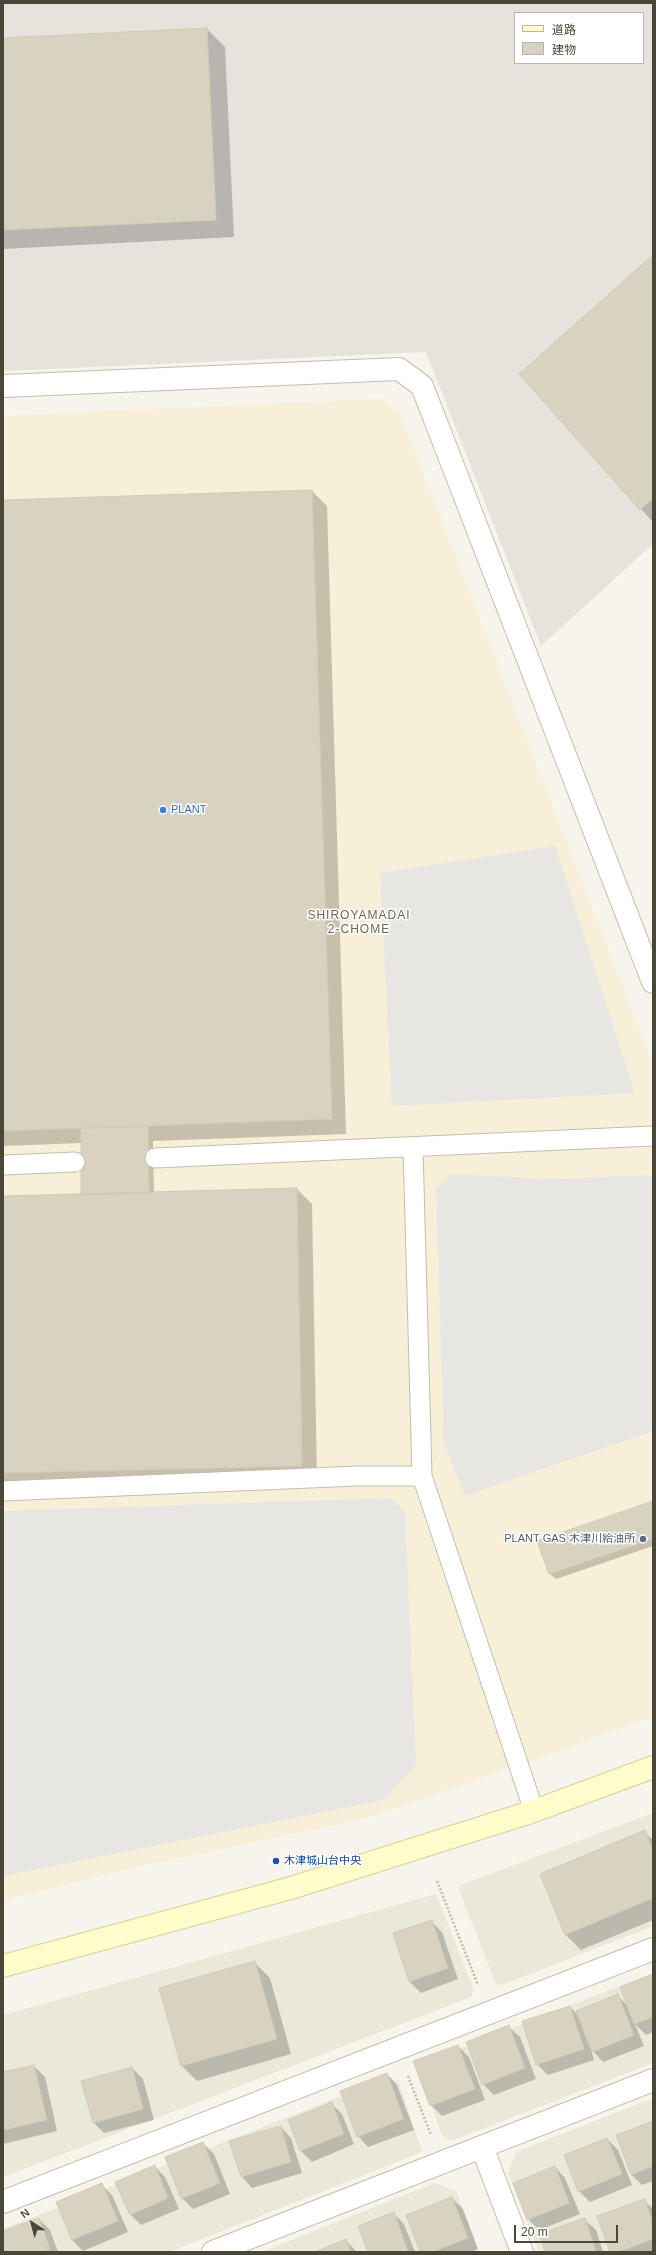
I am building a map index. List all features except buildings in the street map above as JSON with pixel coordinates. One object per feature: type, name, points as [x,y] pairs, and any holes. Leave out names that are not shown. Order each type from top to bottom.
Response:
[{"type":"street","points":[[3,386],[399,369],[422,386],[653,982]]},
{"type":"street","points":[[3,1966],[291,1888],[534,1811],[653,1767]]},
{"type":"street","points":[[3,2202],[653,1949]]},
{"type":"street","points":[[213,2252],[653,2080]]},
{"type":"street","points":[[482,2147],[522,2252]]},
{"type":"lane","points":[[155,1158],[413,1148],[653,1136]]},
{"type":"lane","points":[[413,1148],[422,1476],[534,1811]]},
{"type":"lane","points":[[3,1165],[75,1162]]},
{"type":"lane","points":[[3,1491],[342,1477],[422,1476]]},
{"type":"path","points":[[437,1881],[489,2012]]},
{"type":"path","points":[[398,2048],[442,2163]]},
{"type":"shaded area","points":[[3,3],[653,3],[653,544],[541,646],[426,352],[3,371]]},
{"type":"shaded area","points":[[381,399],[400,413],[653,1064],[653,1717],[371,1817],[118,1871],[3,1901],[3,416]]},
{"type":"shaded area","points":[[555,846],[635,1093],[392,1106],[380,873]]},
{"type":"shaded area","points":[[451,1174],[551,1179],[653,1175],[653,1431],[465,1496],[444,1443],[436,1189]]},
{"type":"shaded area","points":[[392,1498],[405,1513],[416,1766],[383,1800],[3,1876],[3,1511]]},
{"type":"shaded area","points":[[653,1813],[653,1926],[502,1985],[496,1984],[459,1890],[461,1885]]},
{"type":"shaded area","points":[[436,1894],[474,1990],[471,1997],[3,2177],[3,2015]]},
{"type":"shaded area","points":[[653,1973],[653,2063],[451,2141],[442,2135],[418,2065]]},
{"type":"shaded area","points":[[390,2077],[399,2083],[422,2152],[169,2252],[3,2252],[3,2229]]},
{"type":"shaded area","points":[[653,2098],[653,2252],[539,2252],[508,2173],[516,2152]]},
{"type":"shaded area","points":[[435,2183],[456,2191],[479,2252],[261,2252]]},
{"type":"place","name":"PLANT","points":[[163,810]]},
{"type":"place","name":"PLANT GAS 木津川給油所","points":[[643,1539]]},
{"type":"place","name":"木津城山台中央","points":[[276,1861]]},
{"type":"district","name":"SHIROYAMADAI 2-CHOME","points":[[359,923]]}]
